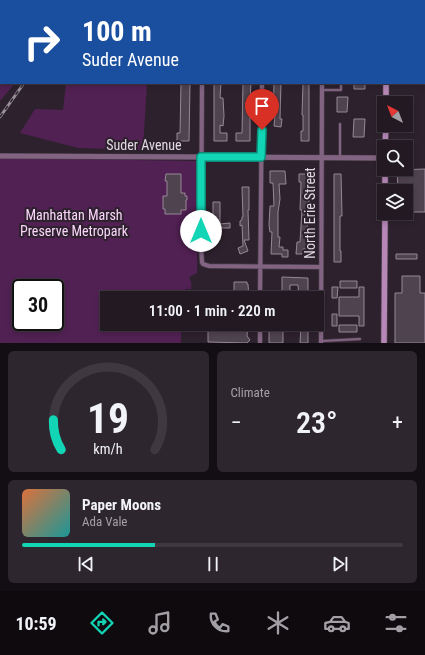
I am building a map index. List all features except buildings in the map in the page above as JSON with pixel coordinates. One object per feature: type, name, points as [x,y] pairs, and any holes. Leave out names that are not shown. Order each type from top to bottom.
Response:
[{"type":"main road","points":[[386,84],[386,96]]},
{"type":"main road","points":[[384,343],[385,220]]},
{"type":"street","points":[[202,84],[201,260],[203,264],[208,266],[321,267]]},
{"type":"street","points":[[260,291],[262,84]]},
{"type":"street","name":"North Erie Street","points":[[320,342],[322,84]]},
{"type":"street","name":"Suder Avenue","points":[[0,156],[377,158]]},
{"type":"street","points":[[260,331],[260,343]]},
{"type":"lane","points":[[322,90],[341,90],[341,84]]},
{"type":"lane","points":[[340,124],[340,158]]},
{"type":"lane","points":[[320,342],[360,339]]},
{"type":"green space","points":[[0,84],[14,84],[0,101]]},
{"type":"green space","points":[[66,84],[147,84],[143,150],[78,148],[20,133],[35,109],[63,110]]},
{"type":"green space","name":"Manhattan Marsh Preserve Metropark","points":[[0,156],[133,157],[133,160],[197,161],[197,273],[189,277],[191,289],[184,291],[100,291],[100,331],[181,331],[181,343],[0,343]]},
{"type":"railway","points":[[0,117],[23,84]]},
{"type":"route","points":[[201,231],[201,157],[261,157],[262,130]]}]
